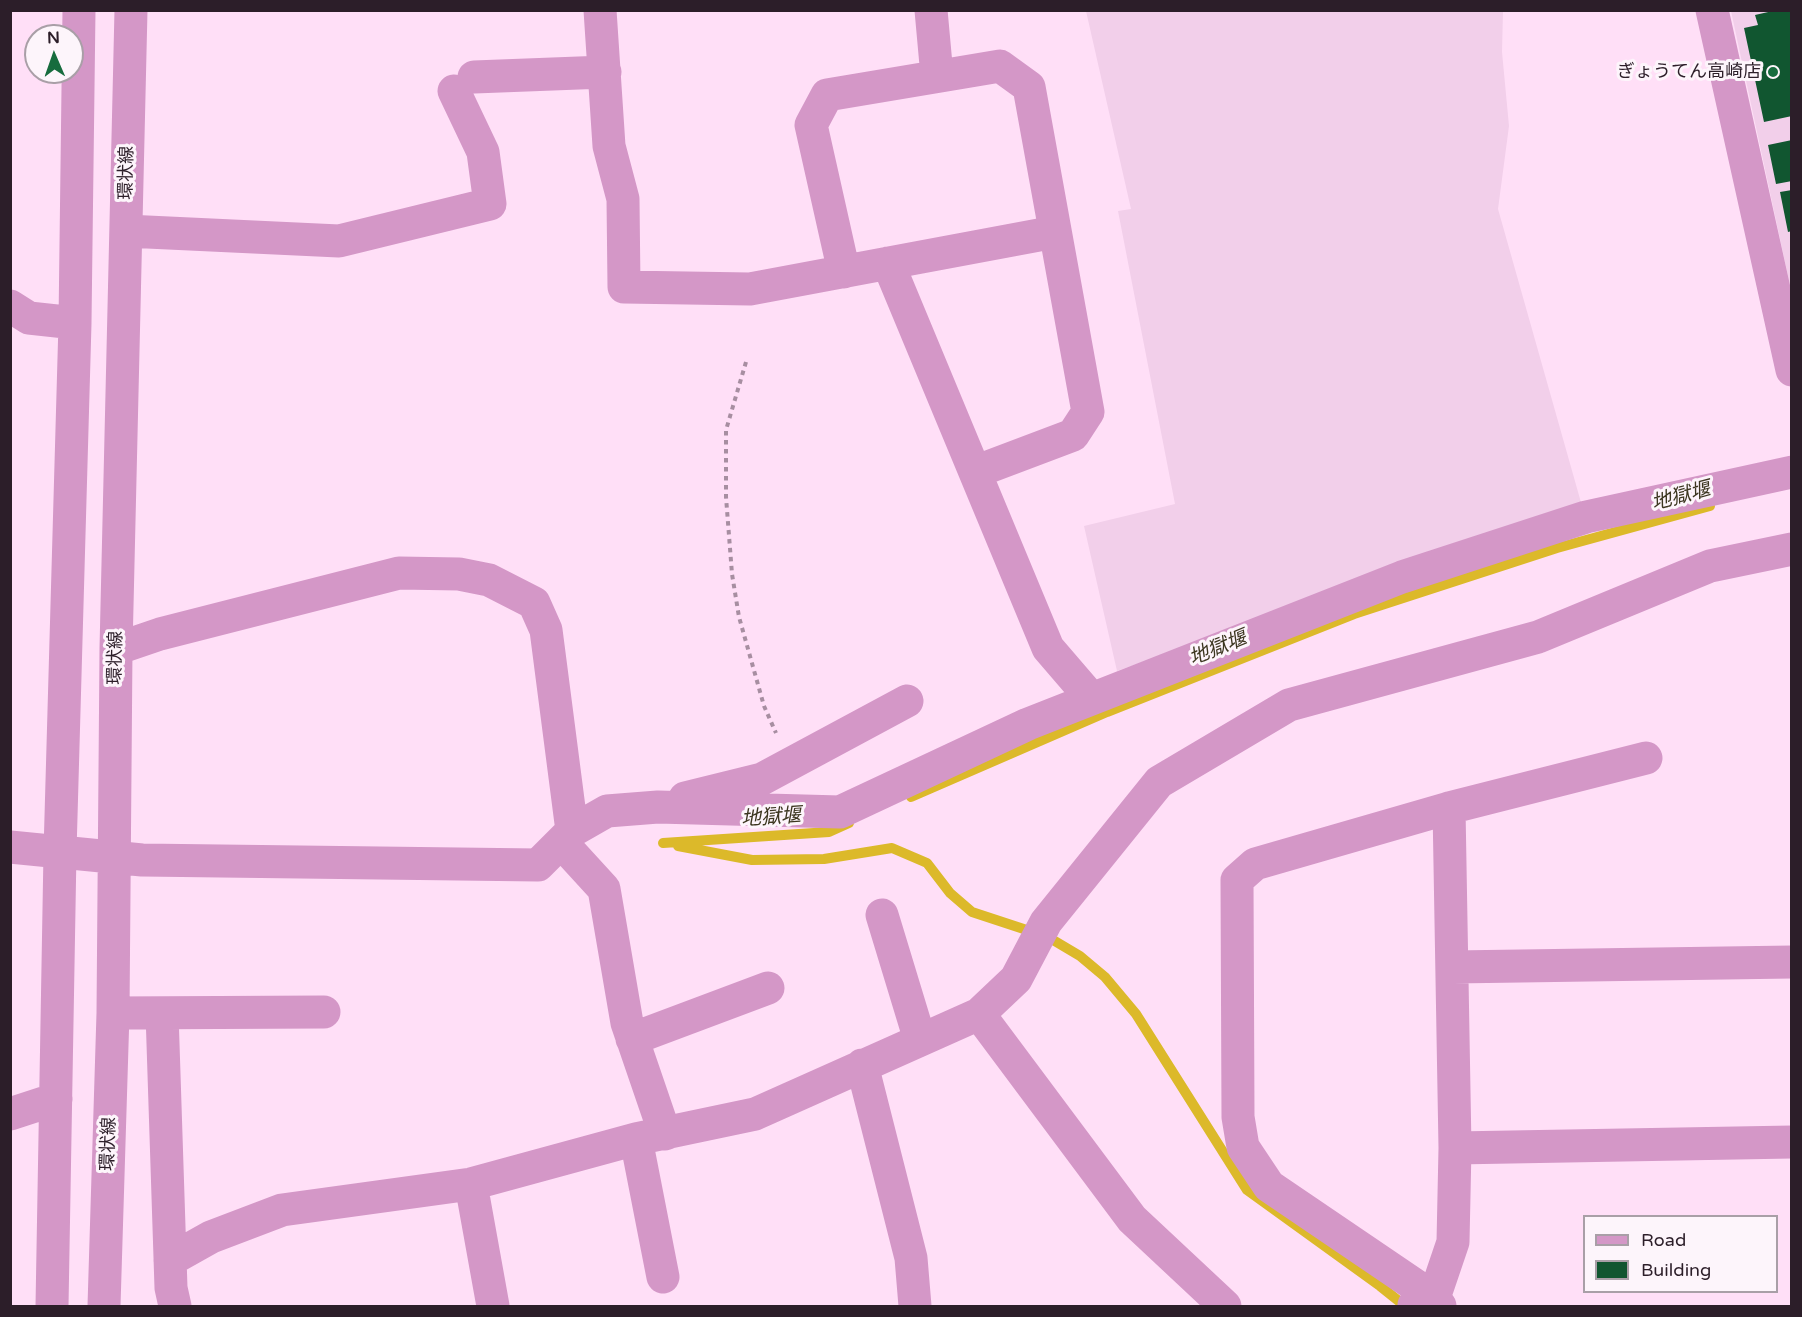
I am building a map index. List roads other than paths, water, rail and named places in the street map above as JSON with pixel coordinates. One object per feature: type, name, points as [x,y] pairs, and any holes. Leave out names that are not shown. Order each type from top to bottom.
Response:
[{"type":"street","points":[[52,1306],[60,852],[75,323],[78,10]]},
{"type":"street","name":"環状線","points":[[104,1306],[113,1013],[116,649],[131,10]]},
{"type":"street","points":[[600,10],[609,146],[623,199],[624,287],[750,289],[1055,232]]},
{"type":"street","points":[[931,10],[937,76]]},
{"type":"street","points":[[1712,10],[1791,370]]},
{"type":"street","points":[[844,272],[810,125],[827,95],[1000,66],[1029,87],[1088,412],[1073,435],[975,472]]},
{"type":"street","points":[[126,231],[339,241],[490,204],[483,152],[464,84],[605,72]]},
{"type":"street","points":[[888,264],[1048,648],[1091,699]]},
{"type":"street","points":[[10,306],[29,318],[75,323]]},
{"type":"street","points":[[10,847],[114,857],[538,865],[566,836],[607,811],[658,807],[840,812],[1028,724],[1402,577],[1587,517],[1791,472]]},
{"type":"street","points":[[170,1260],[211,1237],[282,1210],[471,1184],[651,1137],[755,1114],[979,1014],[1016,979],[1046,922],[1159,782],[1289,705],[1538,637],[1710,566],[1791,549]]},
{"type":"street","points":[[116,649],[160,634],[399,573],[459,574],[489,580],[534,603],[546,630],[566,836],[604,889],[627,1023],[651,1137],[663,1277]]},
{"type":"street","points":[[658,807],[708,791],[762,778],[908,701]]},
{"type":"street","points":[[1449,808],[1455,1148],[1453,1242],[1428,1304],[1269,1186],[1244,1147],[1238,1118],[1237,880],[1255,864],[1449,808],[1646,758]]},
{"type":"street","points":[[882,915],[920,1040]]},
{"type":"street","points":[[1453,967],[1791,962]]},
{"type":"street","points":[[632,1039],[768,988]]},
{"type":"street","points":[[113,1013],[324,1012]]},
{"type":"street","points":[[162,1013],[170,1260],[165,1303]]},
{"type":"street","points":[[979,1014],[1132,1220],[1225,1306]]},
{"type":"street","points":[[862,1065],[910,1258],[915,1306]]},
{"type":"street","points":[[10,1114],[56,1099]]},
{"type":"street","points":[[1455,1148],[1791,1142]]},
{"type":"street","points":[[471,1184],[493,1306]]},
{"type":"waterway","name":"地獄堰","points":[[911,797],[1107,712],[1354,614],[1557,548],[1710,506]]},
{"type":"waterway","name":"地獄堰","points":[[663,843],[829,832],[849,823]]},
{"type":"waterway","points":[[678,846],[752,860],[824,859],[892,848],[927,863],[950,893],[972,912],[1048,937],[1080,956],[1105,977],[1136,1014],[1247,1190],[1405,1306]]},
{"type":"place","name":"ぎょうてん高崎店","points":[[1773,72]]}]
